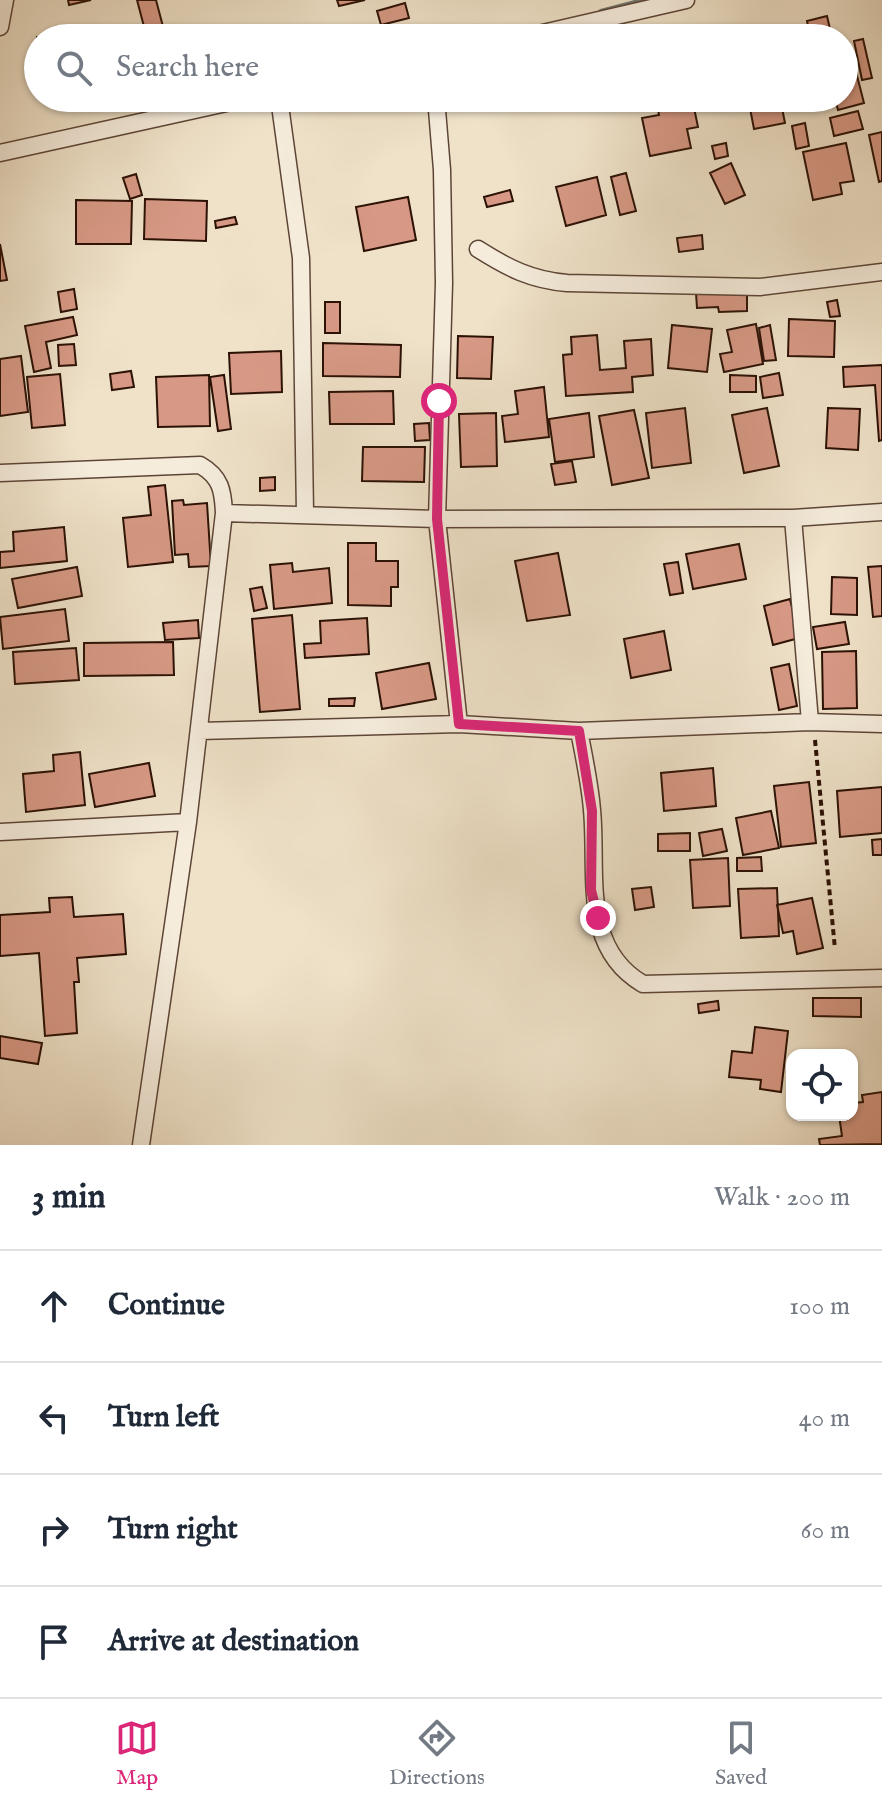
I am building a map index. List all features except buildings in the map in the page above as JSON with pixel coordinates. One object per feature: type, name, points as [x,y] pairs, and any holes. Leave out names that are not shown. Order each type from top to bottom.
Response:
[{"type":"street","points":[[0,27],[5,0]]},
{"type":"street","points":[[582,24],[686,0]]},
{"type":"street","points":[[0,153],[186,112]]},
{"type":"street","points":[[281,112],[301,258],[305,513]]},
{"type":"street","points":[[437,112],[442,170],[444,283],[437,519],[459,724]]},
{"type":"street","points":[[478,249],[518,274],[539,281],[567,283],[760,287],[882,272]]},
{"type":"street","points":[[0,473],[200,465],[214,473],[223,491],[224,513],[188,822],[141,1145]]},
{"type":"street","points":[[224,513],[437,519],[793,518],[882,512]]},
{"type":"street","points":[[793,518],[811,722]]},
{"type":"street","points":[[199,731],[459,724],[579,731],[811,722],[882,724]]},
{"type":"street","points":[[579,731],[592,811],[591,890],[612,958],[625,973],[643,984],[882,978]]},
{"type":"street","points":[[0,832],[188,822]]},
{"type":"path","points":[[811,722],[835,949]]},
{"type":"waterway","points":[[601,12],[646,0]]},
{"type":"route","points":[[439,401],[437,519],[459,724],[579,731],[592,811],[591,890],[598,918]]}]
